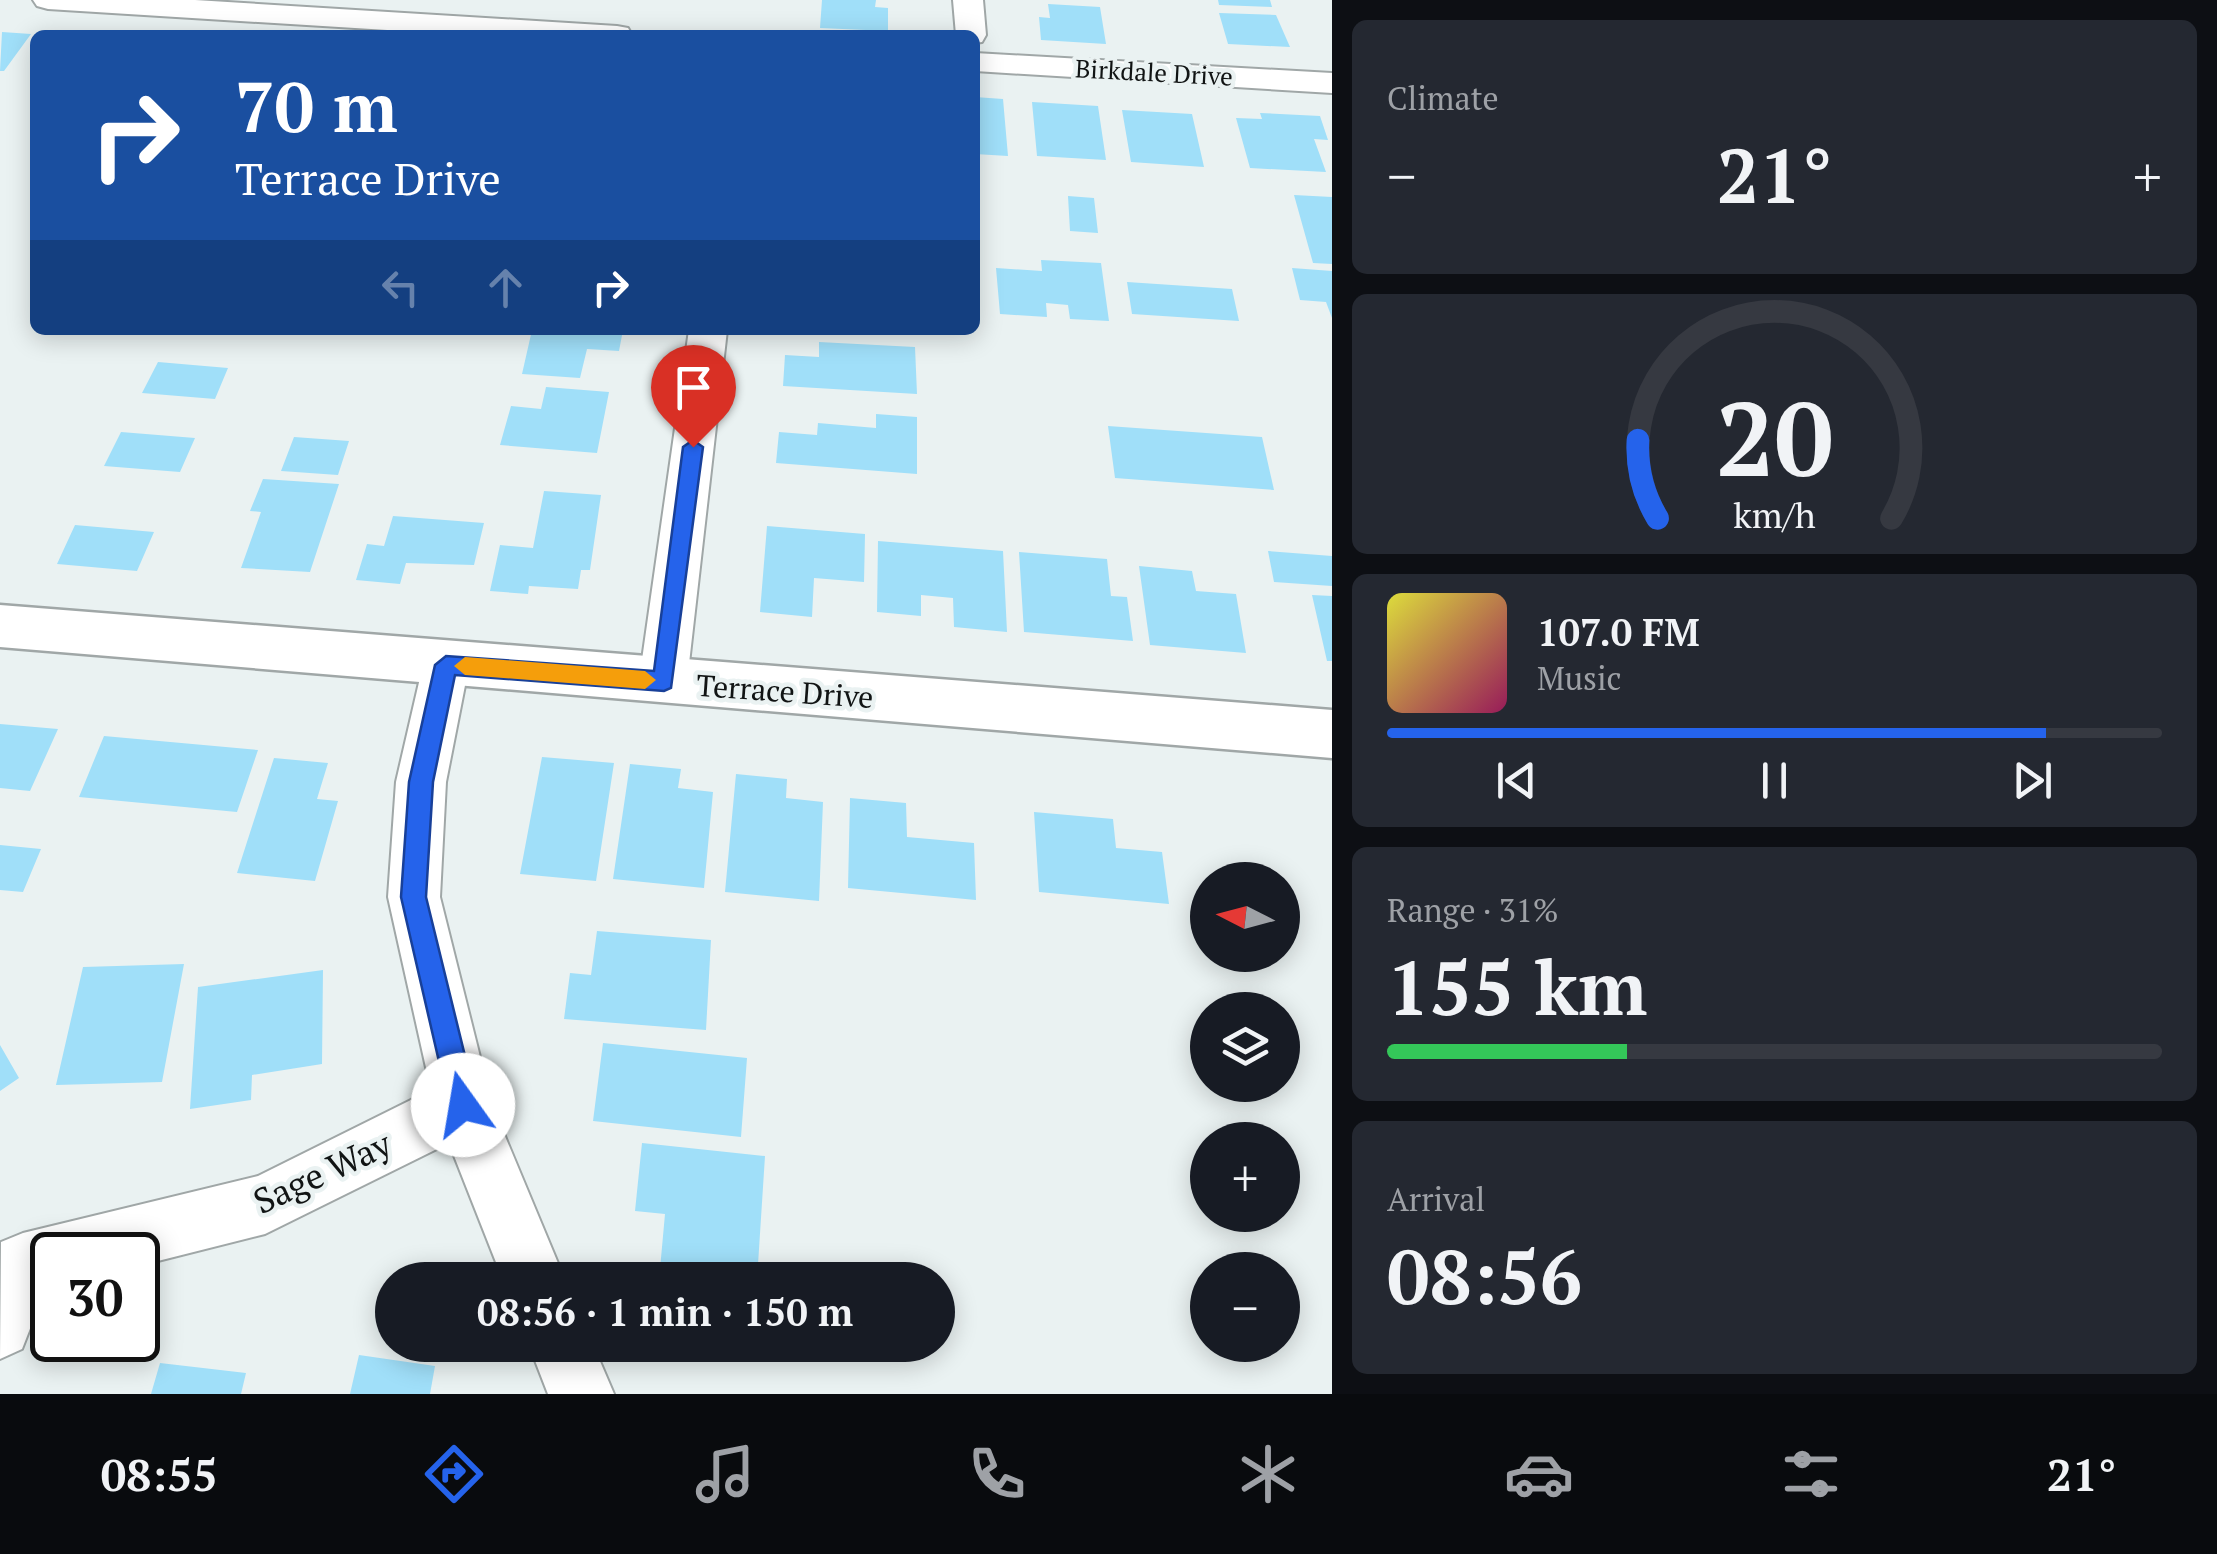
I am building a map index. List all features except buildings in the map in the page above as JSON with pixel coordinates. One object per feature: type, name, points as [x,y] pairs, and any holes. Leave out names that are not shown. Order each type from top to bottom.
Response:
[{"type":"street","points":[[48,0],[536,30]]},
{"type":"street","points":[[968,0],[970,30]]},
{"type":"street","name":"Birkdale Drive","points":[[980,62],[1332,83]]},
{"type":"street","points":[[664,681],[707,335]]},
{"type":"street","name":"Terrace Drive","points":[[0,626],[1332,734]]},
{"type":"street","points":[[446,665],[421,782],[414,897],[463,1105],[527,1262]]},
{"type":"street","name":"Sage Way","points":[[152,1232],[265,1204],[463,1105]]},
{"type":"street","points":[[0,1327],[23,1264],[30,1262]]},
{"type":"street","points":[[568,1362],[581,1394]]},
{"type":"slow traffic","points":[[465,666],[645,680]]},
{"type":"route","points":[[463,1105],[414,897],[421,782],[446,665],[664,681],[693,447]]}]
